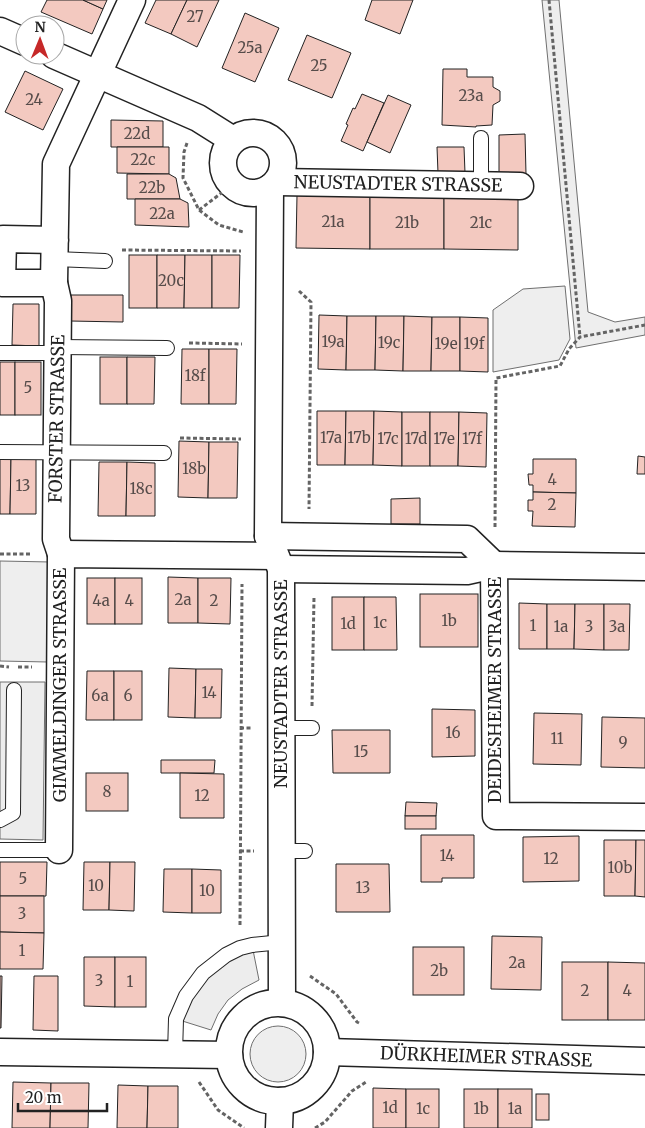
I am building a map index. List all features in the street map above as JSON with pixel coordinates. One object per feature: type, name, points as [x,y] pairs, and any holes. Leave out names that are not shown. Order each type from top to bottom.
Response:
[{"type":"street","name":"FORSTER STRASSE","points":[[61,554],[56,539],[58,301],[55,261],[56,164],[132,0]]},
{"type":"street","points":[[0,31],[15,38]]},
{"type":"street","points":[[65,60],[198,118],[233,140],[223,158],[223,168],[226,177],[232,185]]},
{"type":"street","name":"NEUSTADTER STRASSE","points":[[232,185],[241,191],[251,194],[261,192],[274,185],[282,173],[283,163],[282,154],[270,138],[261,134],[251,133],[233,140]]},
{"type":"street","name":"NEUSTADTER STRASSE","points":[[274,185],[520,186]]},
{"type":"street","name":"NEUSTADTER STRASSE","points":[[274,185],[270,251],[275,554],[281,728],[293,851],[282,942],[282,1003]]},
{"type":"street","points":[[3,239],[55,261],[1,288],[3,239]]},
{"type":"street","points":[[275,554],[467,539],[494,565]]},
{"type":"street","name":"GIMMELDINGER STRASSE","points":[[59,850],[61,554],[242,556],[275,554]]},
{"type":"street","points":[[275,554],[467,571],[494,565],[645,567]]},
{"type":"street","name":"DEIDESHEIMER STRASSE","points":[[494,565],[496,816],[645,817]]},
{"type":"street","points":[[282,1003],[305,1011],[315,1019],[322,1029],[326,1040],[327,1052],[325,1067],[318,1081],[308,1091],[294,1098],[280,1101],[264,1099],[251,1093],[240,1083],[232,1070],[229,1055],[231,1038],[238,1023],[250,1012],[266,1004],[282,1003]]},
{"type":"street","points":[[0,1052],[229,1055]]},
{"type":"street","name":"DÜRKHEIMER STRASSE","points":[[327,1052],[645,1061]]},
{"type":"street","points":[[279,1128],[280,1101]]},
{"type":"lane","points":[[481,138],[481,185]]},
{"type":"lane","points":[[55,261],[105,261]]},
{"type":"lane","points":[[0,353],[167,348]]},
{"type":"lane","points":[[0,452],[164,453]]},
{"type":"lane","points":[[0,820],[13,813],[14,690]]},
{"type":"lane","points":[[281,728],[312,728]]},
{"type":"lane","points":[[0,850],[59,850]]},
{"type":"lane","points":[[174,1054],[176,1019],[186,996],[203,973],[226,955],[240,948],[282,942]]},
{"type":"path","points":[[549,0],[580,337]]},
{"type":"path","points":[[198,118],[184,152],[183,178],[199,210],[219,225],[245,232]]},
{"type":"path","points":[[199,210],[232,185]]},
{"type":"path","points":[[105,261],[124,249],[270,251]]},
{"type":"path","points":[[494,565],[496,378],[560,366],[569,350],[580,337],[645,325]]},
{"type":"path","points":[[167,348],[178,343],[243,344]]},
{"type":"path","points":[[164,453],[172,437],[243,439]]},
{"type":"path","points":[[240,948],[242,556]]},
{"type":"path","points":[[174,1054],[174,1075],[195,1076],[218,1110],[244,1128]]},
{"type":"shaded area","points":[[542,0],[559,0],[588,312],[615,322],[645,317],[645,335],[576,348]]},
{"type":"shaded area","points":[[565,286],[570,339],[559,360],[493,372],[493,310],[523,289]]},
{"type":"shaded area","points":[[0,561],[51,562],[48,662],[0,661]]},
{"type":"shaded area","points":[[0,682],[45,682],[43,840],[0,839]]},
{"type":"shaded area","points":[[252,945],[259,980],[242,989],[228,1000],[218,1014],[211,1030],[176,1019],[203,973]]},
{"type":"shaded area","points":[[278,1026],[289,1028],[298,1034],[304,1043],[306,1054],[304,1065],[298,1074],[289,1080],[278,1082],[267,1080],[258,1074],[252,1065],[250,1054],[252,1043],[258,1034],[267,1028]]},
{"type":"building","points":[[47,0],[83,0],[103,9],[92,34],[65,22],[65,15],[48,15],[41,12]]},
{"type":"building","points":[[83,0],[107,0],[103,9]]},
{"type":"building","points":[[156,0],[187,0],[171,34],[145,23]]},
{"type":"building","points":[[187,0],[219,0],[197,47],[171,34]]},
{"type":"building","points":[[372,0],[413,0],[400,34],[365,20]]},
{"type":"building","points":[[245,13],[279,28],[255,82],[222,68]]},
{"type":"building","points":[[307,35],[351,53],[332,98],[288,80]]},
{"type":"building","points":[[443,69],[467,69],[467,77],[493,77],[493,87],[500,91],[500,101],[493,105],[492,125],[476,127],[442,125]]},
{"type":"building","points":[[25,71],[63,89],[43,130],[5,112]]},
{"type":"building","points":[[362,94],[384,103],[363,151],[341,141],[353,108],[355,109]]},
{"type":"building","points":[[388,95],[411,105],[390,153],[367,142]]},
{"type":"building","points":[[111,120],[163,121],[163,147],[111,147]]},
{"type":"building","points":[[525,134],[526,174],[499,174],[499,135]]},
{"type":"building","points":[[117,147],[169,147],[169,174],[117,173]]},
{"type":"building","points":[[437,147],[464,147],[465,173],[438,173]]},
{"type":"building","points":[[127,174],[169,174],[176,178],[180,199],[127,199]]},
{"type":"building","points":[[297,195],[370,196],[370,249],[296,248]]},
{"type":"building","points":[[370,196],[444,196],[444,249],[370,249]]},
{"type":"building","points":[[444,196],[518,197],[518,250],[444,249]]},
{"type":"building","points":[[135,199],[180,199],[188,203],[189,227],[135,225]]},
{"type":"building","points":[[129,255],[157,255],[157,308],[129,308]]},
{"type":"building","points":[[157,255],[185,255],[184,308],[157,308]]},
{"type":"building","points":[[185,255],[212,255],[212,308],[184,308]]},
{"type":"building","points":[[212,255],[240,255],[239,308],[212,308]]},
{"type":"building","points":[[71,295],[123,295],[123,322],[70,321]]},
{"type":"building","points":[[13,304],[39,304],[39,346],[12,345]]},
{"type":"building","points":[[319,315],[347,316],[346,370],[318,369]]},
{"type":"building","points":[[347,316],[376,316],[375,370],[346,370]]},
{"type":"building","points":[[376,316],[404,316],[403,371],[375,370]]},
{"type":"building","points":[[404,316],[432,317],[431,371],[403,371]]},
{"type":"building","points":[[432,317],[460,317],[460,371],[431,371]]},
{"type":"building","points":[[460,317],[488,318],[488,372],[460,371]]},
{"type":"building","points":[[182,349],[209,349],[209,404],[181,404]]},
{"type":"building","points":[[209,349],[237,349],[236,404],[209,404]]},
{"type":"building","points":[[100,357],[127,357],[127,404],[100,404]]},
{"type":"building","points":[[127,357],[155,357],[154,404],[127,404]]},
{"type":"building","points":[[0,362],[15,362],[15,415],[0,415]]},
{"type":"building","points":[[15,362],[41,362],[41,415],[15,415]]},
{"type":"building","points":[[317,411],[346,411],[345,465],[317,465]]},
{"type":"building","points":[[346,411],[374,411],[373,465],[345,465]]},
{"type":"building","points":[[374,411],[402,412],[402,466],[373,465]]},
{"type":"building","points":[[402,412],[430,412],[430,466],[402,466]]},
{"type":"building","points":[[430,412],[459,412],[458,466],[430,466]]},
{"type":"building","points":[[459,412],[487,413],[486,467],[458,466]]},
{"type":"building","points":[[179,441],[209,442],[208,498],[178,497]]},
{"type":"building","points":[[209,442],[238,442],[237,498],[208,498]]},
{"type":"building","points":[[638,456],[645,457],[645,474],[637,474]]},
{"type":"building","points":[[0,458],[11,458],[10,514],[0,514]]},
{"type":"building","points":[[11,458],[36,458],[36,514],[10,514]]},
{"type":"building","points":[[533,459],[576,459],[576,493],[533,492],[533,485],[529,485],[528,474],[533,474]]},
{"type":"building","points":[[99,462],[127,462],[126,516],[98,516]]},
{"type":"building","points":[[127,462],[155,463],[155,516],[126,516]]},
{"type":"building","points":[[533,492],[576,493],[575,527],[532,526],[533,511],[528,511],[528,500],[533,500]]},
{"type":"building","points":[[420,498],[420,524],[391,524],[391,499]]},
{"type":"building","points":[[168,577],[198,578],[198,623],[168,623]]},
{"type":"building","points":[[87,578],[115,578],[115,624],[87,624]]},
{"type":"building","points":[[115,578],[142,578],[142,624],[115,624]]},
{"type":"building","points":[[198,578],[231,578],[230,624],[198,623]]},
{"type":"building","points":[[420,594],[478,594],[478,647],[420,647]]},
{"type":"building","points":[[332,597],[364,597],[364,650],[332,650]]},
{"type":"building","points":[[364,597],[396,597],[397,650],[364,650]]},
{"type":"building","points":[[519,603],[547,604],[547,649],[519,649]]},
{"type":"building","points":[[547,604],[575,604],[574,649],[547,649]]},
{"type":"building","points":[[575,604],[604,604],[604,650],[574,649]]},
{"type":"building","points":[[604,604],[630,604],[629,650],[604,650]]},
{"type":"building","points":[[169,668],[196,669],[195,718],[168,717]]},
{"type":"building","points":[[196,669],[222,669],[221,718],[195,718]]},
{"type":"building","points":[[87,671],[114,671],[114,720],[86,720]]},
{"type":"building","points":[[114,671],[142,671],[142,720],[114,720]]},
{"type":"building","points":[[432,709],[475,710],[475,756],[432,757]]},
{"type":"building","points":[[534,713],[582,714],[581,765],[533,764]]},
{"type":"building","points":[[602,717],[645,718],[645,768],[601,767]]},
{"type":"building","points":[[332,730],[390,730],[390,773],[333,773]]},
{"type":"building","points":[[161,760],[215,760],[214,773],[161,773]]},
{"type":"building","points":[[86,773],[128,773],[128,811],[86,811]]},
{"type":"building","points":[[180,773],[224,774],[224,818],[180,818]]},
{"type":"building","points":[[406,802],[437,803],[436,816],[405,816]]},
{"type":"building","points":[[405,816],[436,816],[436,829],[405,829]]},
{"type":"building","points":[[421,835],[474,835],[474,878],[442,878],[442,882],[421,882]]},
{"type":"building","points":[[579,836],[579,881],[523,882],[523,837]]},
{"type":"building","points":[[604,840],[636,840],[635,896],[604,896]]},
{"type":"building","points":[[636,840],[645,840],[645,897],[635,896]]},
{"type":"building","points":[[0,862],[47,862],[46,896],[0,896]]},
{"type":"building","points":[[84,862],[110,862],[109,910],[83,910]]},
{"type":"building","points":[[110,862],[135,862],[134,911],[109,910]]},
{"type":"building","points":[[336,864],[389,864],[390,912],[336,912]]},
{"type":"building","points":[[164,869],[192,869],[192,913],[163,912]]},
{"type":"building","points":[[192,869],[221,870],[221,913],[192,913]]},
{"type":"building","points":[[0,896],[44,896],[44,933],[0,932]]},
{"type":"building","points":[[0,932],[44,933],[43,969],[0,969]]},
{"type":"building","points":[[492,936],[542,937],[541,990],[491,989]]},
{"type":"building","points":[[413,947],[464,947],[464,995],[413,995]]},
{"type":"building","points":[[84,957],[115,957],[115,1007],[84,1006]]},
{"type":"building","points":[[115,957],[146,957],[146,1007],[115,1007]]},
{"type":"building","points":[[562,962],[608,962],[608,1020],[562,1020]]},
{"type":"building","points":[[608,962],[645,963],[645,1020],[608,1020]]},
{"type":"building","points":[[0,976],[2,976],[1,1028],[0,1028]]},
{"type":"building","points":[[34,976],[58,976],[58,1031],[33,1030]]},
{"type":"building","points":[[13,1082],[51,1083],[50,1128],[12,1128]]},
{"type":"building","points":[[51,1083],[89,1083],[88,1128],[50,1128]]},
{"type":"building","points":[[118,1085],[148,1086],[147,1128],[117,1128]]},
{"type":"building","points":[[148,1086],[178,1086],[178,1128],[147,1128]]},
{"type":"building","points":[[373,1088],[406,1089],[406,1128],[373,1128]]},
{"type":"building","points":[[406,1089],[439,1089],[439,1128],[406,1128]]},
{"type":"building","points":[[464,1089],[498,1089],[498,1128],[464,1128]]},
{"type":"building","points":[[498,1089],[532,1089],[532,1128],[498,1128]]},
{"type":"building","points":[[536,1094],[549,1094],[549,1120],[536,1120]]}]
